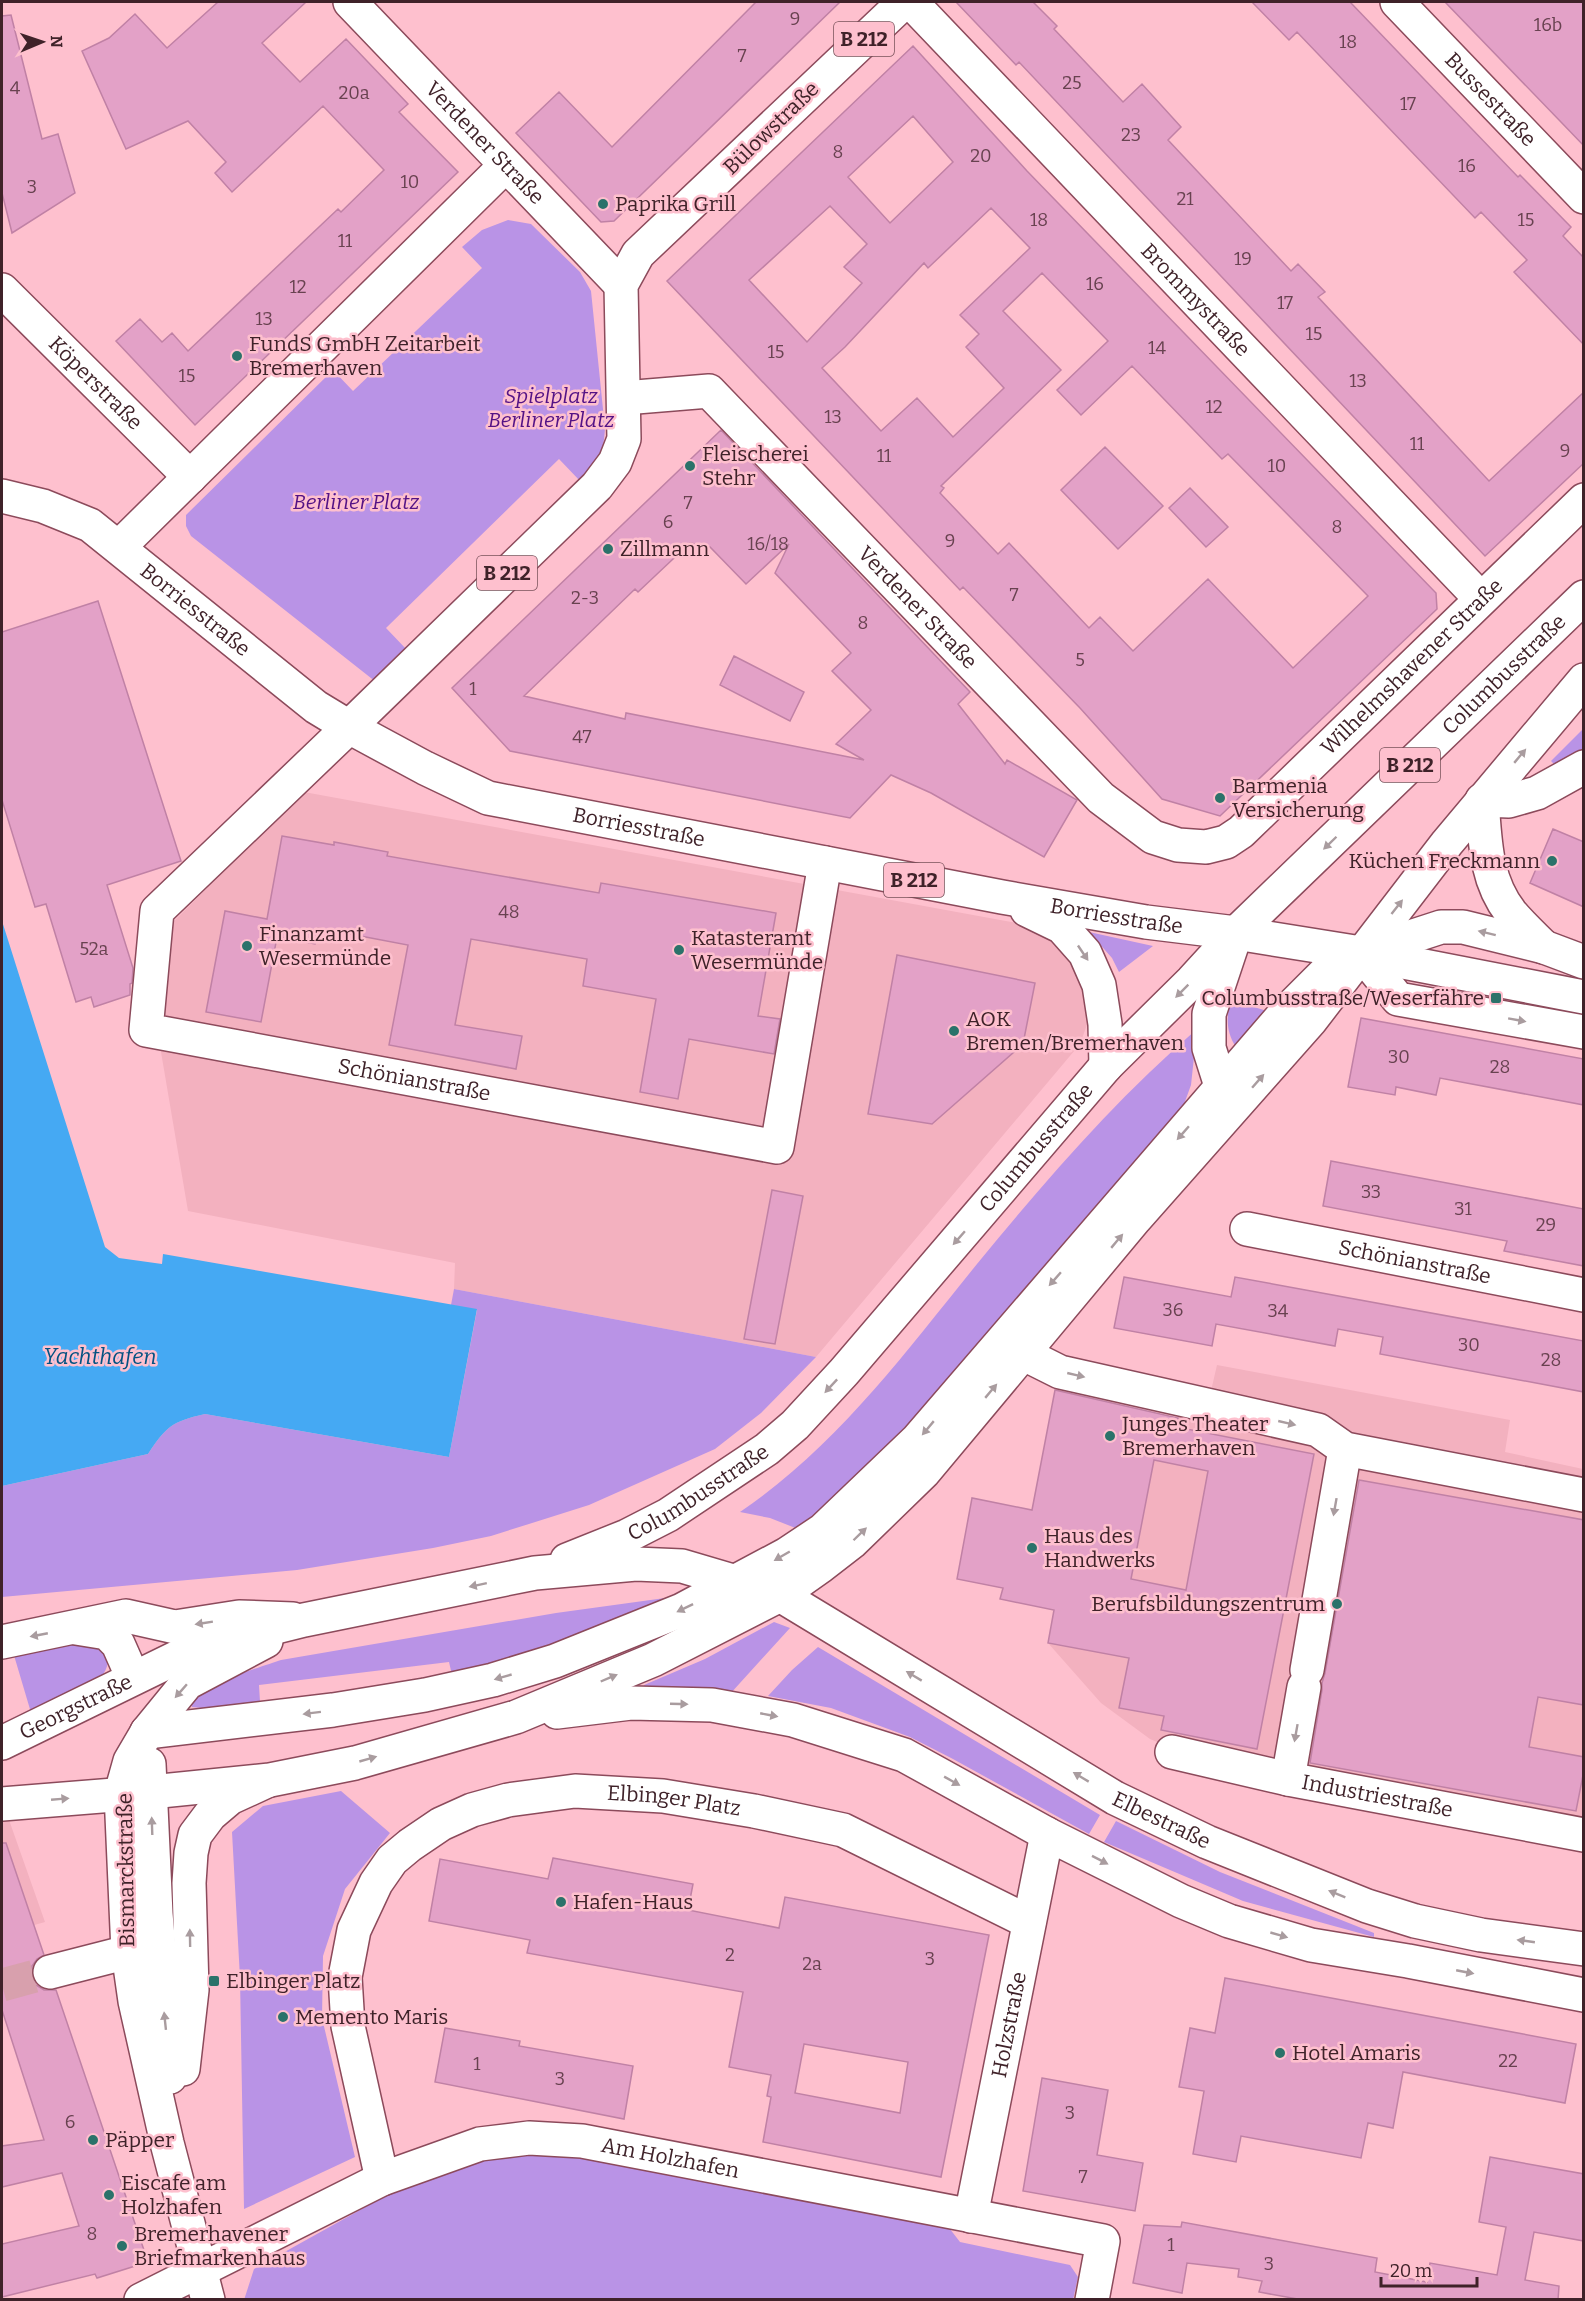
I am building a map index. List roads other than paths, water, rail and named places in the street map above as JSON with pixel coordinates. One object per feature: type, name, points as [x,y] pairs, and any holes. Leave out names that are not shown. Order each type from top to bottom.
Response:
[{"type":"street","name":"Verdener Straße","points":[[350,2],[621,285]]},
{"type":"street","name":"Bülowstraße","points":[[621,285],[638,254],[904,2]]},
{"type":"street","name":"Brommystraße","points":[[911,2],[1481,599]]},
{"type":"street","name":"Bussestraße","points":[[1397,2],[1584,197]]},
{"type":"street","points":[[119,547],[505,166]]},
{"type":"street","name":"B 212","points":[[349,727],[597,486],[615,462],[624,439],[621,285]]},
{"type":"street","name":"Köperstraße","points":[[2,290],[190,477]]},
{"type":"street","name":"Verdener Straße","points":[[624,398],[709,392],[1101,798],[1153,837],[1178,845],[1206,847]]},
{"type":"street","name":"Borriesstraße","points":[[2,496],[43,507],[90,525],[316,707],[425,768],[488,798],[1002,897],[1146,922],[1236,933],[1361,953],[1584,997]]},
{"type":"street","name":"Wilhelmshavener Straße","points":[[1206,847],[1226,842],[1241,832],[1584,500]]},
{"type":"street","name":"Columbusstraße","points":[[535,1573],[627,1536],[668,1515],[767,1449],[795,1425],[1106,1066],[1192,981],[1236,933],[1584,597]]},
{"type":"street","points":[[2,1804],[270,1779],[355,1763],[516,1717],[653,1660],[780,1595],[852,1542],[924,1472],[1135,1219],[1311,1020],[1482,800],[1584,680]]},
{"type":"street","name":"Schönianstraße","points":[[349,727],[157,911],[146,1030],[777,1147],[825,863]]},
{"type":"street","points":[[1482,800],[1509,801],[1537,793],[1584,767]]},
{"type":"street","name":"Borriesstraße","points":[[1482,800],[1487,863],[1495,887],[1511,912],[1544,947]]},
{"type":"street","points":[[1002,897],[1062,927],[1085,953],[1099,985],[1105,1024],[1106,1066]]},
{"type":"street","name":"Borriesstraße","points":[[1361,953],[1441,927],[1463,927],[1544,947],[1584,962]]},
{"type":"street","points":[[1221,1089],[1209,1048],[1209,1014],[1236,933]]},
{"type":"street","points":[[1361,953],[1398,999],[1584,1032]]},
{"type":"street","points":[[147,1732],[333,1710],[425,1695],[493,1680],[566,1657],[682,1610],[787,1554],[823,1530],[917,1440],[1286,1012],[1325,974],[1361,953]]},
{"type":"street","name":"Schönianstraße","points":[[1247,1228],[1584,1295]]},
{"type":"street","points":[[1022,1353],[1060,1372],[1318,1430],[1345,1449],[1584,1496]]},
{"type":"street","points":[[1288,1779],[1345,1449]]},
{"type":"street","points":[[76,1628],[107,1633],[118,1644],[133,1678],[184,1654],[228,1639],[304,1620],[535,1573],[636,1564],[682,1566],[780,1595]]},
{"type":"street","name":"Elbestraße","points":[[780,1595],[1115,1798],[1207,1842],[1367,1906],[1415,1921],[1481,1935],[1584,1949]]},
{"type":"street","points":[[2,1642],[126,1616],[175,1627],[239,1617],[304,1620]]},
{"type":"street","points":[[147,1732],[187,1683],[227,1664],[304,1620]]},
{"type":"street","name":"Georgstraße","points":[[2,1743],[133,1678],[147,1732]]},
{"type":"street","points":[[516,1717],[631,1703],[711,1705],[793,1720],[904,1755],[1047,1834],[1181,1901],[1229,1921],[1311,1945],[1584,1995]]},
{"type":"street","name":"Bismarckstraße","points":[[147,1732],[130,1761],[156,1914],[175,2121],[177,2182]]},
{"type":"street","name":"Industriestraße","points":[[1172,1752],[1288,1779],[1584,1835]]},
{"type":"street","name":"Bismarckstraße","points":[[175,2121],[192,1990],[189,1883],[195,1835],[210,1815],[231,1798],[270,1779]]},
{"type":"street","name":"Elbinger Platz","points":[[382,2179],[348,2026],[345,1977],[354,1930],[376,1883],[392,1860],[441,1824],[472,1810],[508,1800],[575,1791],[663,1796],[754,1811],[843,1830],[1029,1922]]},
{"type":"street","name":"Bismarckstraße","points":[[136,1793],[128,1952],[135,2001],[203,2285]]},
{"type":"street","name":"Holzstraße","points":[[972,2216],[1047,1834]]},
{"type":"street","points":[[50,1972],[128,1952]]},
{"type":"street","name":"Am Holzhafen","points":[[141,2300],[203,2285],[382,2179],[480,2144],[529,2138],[582,2141],[1103,2241],[1092,2300]]},
{"type":"water","name":"Yachthafen","points":[[2,921],[105,1247],[119,1258],[162,1264],[163,1254],[477,1309],[449,1457],[205,1414],[171,1426],[148,1454],[2,1486]]},
{"type":"tunnel","points":[[2,1985],[50,1972]]},
{"type":"place","name":"Paprika Grill","points":[[603,204]]},
{"type":"place","name":"FundS GmbH Zeitarbeit Bremerhaven","points":[[237,356]]},
{"type":"place","name":"Fleischerei Stehr","points":[[690,466]]},
{"type":"place","name":"Zillmann","points":[[608,549]]},
{"type":"place","name":"Barmenia Versicherung","points":[[1220,798]]},
{"type":"place","name":"Küchen Freckmann","points":[[1552,861]]},
{"type":"place","name":"Finanzamt Wesermünde","points":[[247,946]]},
{"type":"place","name":"Katasteramt Wesermünde","points":[[679,950]]},
{"type":"place","name":"Columbusstraße/Weserfähre","points":[[1496,998]]},
{"type":"place","name":"AOK Bremen/Bremerhaven","points":[[954,1031]]},
{"type":"place","name":"Junges Theater Bremerhaven","points":[[1110,1436]]},
{"type":"place","name":"Haus des Handwerks","points":[[1032,1548]]},
{"type":"place","name":"Berufsbildungszentrum","points":[[1337,1604]]},
{"type":"place","name":"Hafen-Haus","points":[[561,1902]]},
{"type":"place","name":"Elbinger Platz","points":[[214,1981]]},
{"type":"place","name":"Memento Maris","points":[[283,2017]]},
{"type":"place","name":"Hotel Amaris","points":[[1280,2053]]},
{"type":"place","name":"Päpper","points":[[93,2140]]},
{"type":"place","name":"Eiscafe am Holzhafen","points":[[109,2195]]},
{"type":"place","name":"Bremerhavener Briefmarkenhaus","points":[[122,2246]]},
{"type":"park label","name":"Spielplatz Berliner Platz","points":[[551,408]]},
{"type":"park label","name":"Berliner Platz","points":[[356,502]]}]
